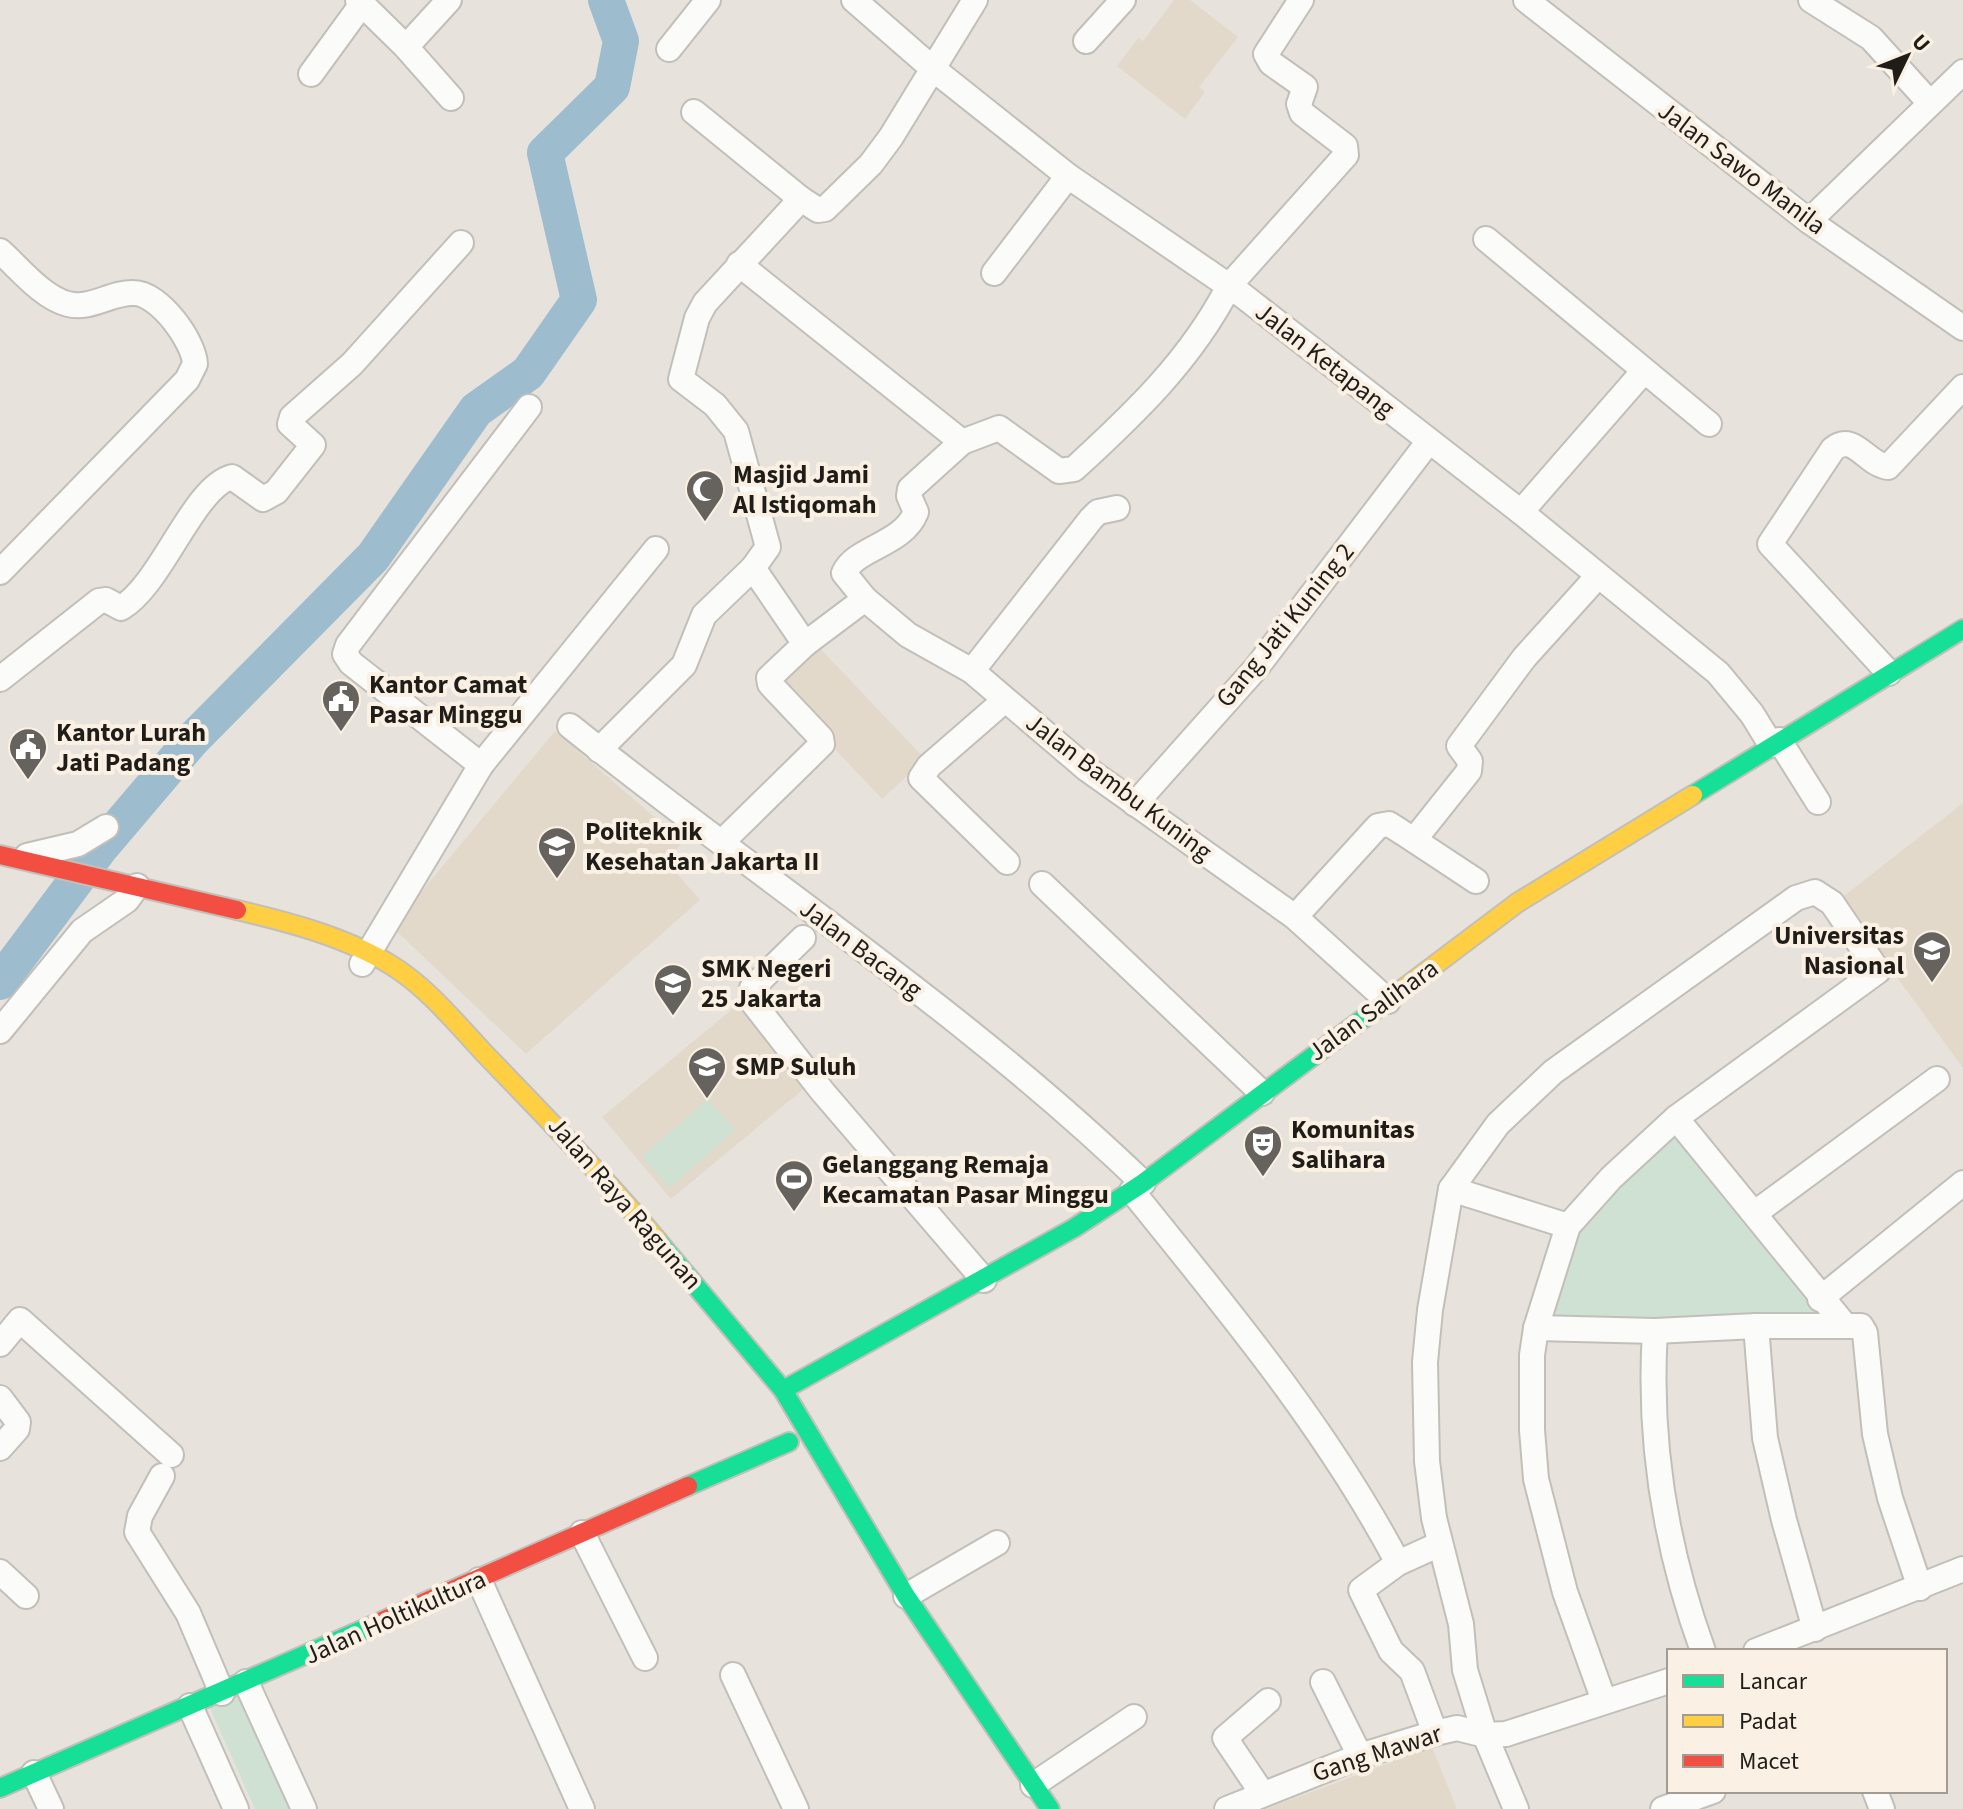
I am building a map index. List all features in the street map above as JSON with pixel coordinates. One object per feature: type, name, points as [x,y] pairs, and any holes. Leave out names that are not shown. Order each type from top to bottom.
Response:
[{"type":"street","points":[[406,47],[449,0]]},
{"type":"street","points":[[669,49],[708,0]]},
{"type":"street","name":"Jalan Ketapang","points":[[854,0],[932,68],[1068,176],[1229,286],[1521,512],[1718,673],[1818,802]]},
{"type":"street","points":[[694,112],[801,199],[818,210],[825,209],[871,164],[975,0]]},
{"type":"street","points":[[1086,41],[1123,0]]},
{"type":"street","points":[[739,264],[962,442],[999,428],[1054,468],[1063,472],[1074,469],[1165,382],[1217,309],[1229,286],[1347,153],[1345,146],[1302,113],[1299,104],[1305,87],[1267,57],[1267,51],[1301,0]]},
{"type":"street","name":"Jalan Sawo Manila","points":[[1526,0],[1809,221],[1963,328]]},
{"type":"street","points":[[1811,0],[1871,38],[1930,103]]},
{"type":"street","points":[[311,74],[360,2],[406,47],[451,98]]},
{"type":"street","points":[[1809,221],[1963,72]]},
{"type":"street","points":[[994,273],[1068,176]]},
{"type":"street","points":[[599,750],[684,665],[704,615],[765,554],[768,541],[736,431],[715,405],[681,379],[700,311],[739,264],[801,199]]},
{"type":"street","points":[[1486,239],[1709,424]]},
{"type":"street","points":[[0,679],[99,601],[106,600],[116,608],[126,606],[146,587],[201,505],[223,480],[232,477],[263,499],[276,492],[313,445],[290,424],[292,417],[352,364],[461,243]]},
{"type":"street","points":[[0,251],[64,303],[81,306],[131,293],[148,296],[185,335],[195,364],[187,380],[0,572]]},
{"type":"street","points":[[1521,512],[1643,372]]},
{"type":"street","points":[[1889,673],[1770,544],[1833,449],[1841,442],[1848,442],[1881,466],[1889,467],[1963,387]]},
{"type":"street","points":[[481,765],[351,663],[346,657],[346,647],[529,407]]},
{"type":"street","name":"Gang Jati Kuning 2","points":[[1135,804],[1257,667],[1429,441]]},
{"type":"street","name":"Jalan Bambu Kuning","points":[[962,442],[912,485],[909,496],[916,513],[911,522],[889,542],[848,565],[844,572],[847,579],[865,599],[920,643],[972,671],[1087,769],[1295,917],[1388,1001]]},
{"type":"street","points":[[972,671],[1091,519],[1098,512],[1117,508]]},
{"type":"street","points":[[365,959],[481,765],[656,549]]},
{"type":"street","points":[[753,568],[805,644]]},
{"type":"street","points":[[1414,840],[1470,769],[1470,761],[1458,749],[1462,742],[1524,658],[1598,576]]},
{"type":"street","points":[[723,841],[822,742],[772,689],[769,678],[805,644],[865,599]]},
{"type":"street","name":"Jalan Salihara","points":[[783,1390],[984,1280],[1138,1187],[1554,878],[1963,629]]},
{"type":"street","points":[[1005,700],[929,766],[921,778],[1007,862]]},
{"type":"street","name":"Jalan Bacang","points":[[570,726],[974,1035],[1138,1187],[1332,1447],[1398,1563]]},
{"type":"street","points":[[1295,917],[1378,826],[1389,824],[1476,881]]},
{"type":"street","points":[[16,865],[78,844],[106,827]]},
{"type":"street","name":"Jalan Raya Ragunan","points":[[16,865],[119,890],[278,920],[365,959],[395,967],[430,997],[562,1130],[665,1247],[783,1390],[906,1596],[1050,1809]]},
{"type":"street","points":[[1042,884],[1262,1093]]},
{"type":"street","points":[[0,1031],[119,890]]},
{"type":"street","points":[[1516,1809],[1485,1735],[1465,1670],[1461,1624],[1440,1544],[1427,1461],[1425,1362],[1435,1265],[1451,1189],[1498,1124],[1553,1072],[1796,898],[1815,892],[1824,897],[1870,955],[1878,971],[1676,1118],[1611,1178],[1568,1226],[1536,1328],[1531,1378],[1536,1479],[1565,1592],[1604,1701]]},
{"type":"street","points":[[803,938],[752,988],[749,997],[822,1091],[984,1280]]},
{"type":"street","name":"Jalan Raya Ragunan","points":[[365,959],[406,1000]]},
{"type":"street","name":"Jalan Raya Ragunan","points":[[438,1031],[549,1148]]},
{"type":"street","points":[[1755,1213],[1937,1079]]},
{"type":"street","points":[[1676,1118],[1755,1213],[1820,1299],[1843,1323]]},
{"type":"street","points":[[1820,1299],[1963,1183]]},
{"type":"street","points":[[1451,1189],[1568,1226]]},
{"type":"street","points":[[0,1344],[20,1320],[166,1466],[140,1516],[137,1532],[188,1613],[222,1693]]},
{"type":"street","points":[[1536,1328],[1655,1331],[1843,1323],[1864,1329],[1875,1434],[1890,1498],[1920,1588]]},
{"type":"street","points":[[1756,1326],[1765,1438],[1815,1629]]},
{"type":"street","points":[[1655,1331],[1652,1390],[1656,1457],[1688,1610],[1702,1649]]},
{"type":"street","points":[[0,1398],[18,1422],[17,1429],[0,1448]]},
{"type":"street","name":"Jalan Holtikultura","points":[[0,1788],[789,1442]]},
{"type":"street","points":[[582,1533],[645,1658]]},
{"type":"street","points":[[906,1596],[997,1543]]},
{"type":"street","points":[[1435,1733],[1412,1671],[1391,1651],[1361,1590],[1398,1563],[1440,1544]]},
{"type":"street","points":[[1761,1649],[1963,1569]]},
{"type":"street","points":[[0,1572],[26,1596]]},
{"type":"street","points":[[479,1580],[582,1809]]},
{"type":"street","points":[[733,1675],[796,1809]]},
{"type":"street","points":[[246,1682],[304,1809]]},
{"type":"street","points":[[1323,1682],[1360,1756]]},
{"type":"street","name":"Gang Mawar","points":[[1227,1809],[1360,1756],[1435,1733],[1457,1728],[1485,1735],[1506,1734],[1667,1682]]},
{"type":"street","points":[[1262,1793],[1225,1738],[1268,1701]]},
{"type":"street","points":[[190,1706],[236,1809]]},
{"type":"street","points":[[1033,1785],[1134,1717]]},
{"type":"street","points":[[34,1773],[51,1809]]},
{"type":"street","points":[[1663,1809],[1707,1793]]},
{"type":"shaded area","points":[[1174,0],[1190,0],[1238,37],[1199,87],[1205,92],[1185,119],[1117,66],[1138,38],[1143,41]]},
{"type":"shaded area","points":[[812,640],[925,759],[882,799],[770,680]]},
{"type":"shaded area","name":"Politeknik Kesehatan Jakarta II","points":[[555,731],[683,842],[666,861],[700,900],[526,1054],[392,927]]},
{"type":"shaded area","name":"Universitas Nasional","points":[[1963,803],[1963,1068],[1840,899]]},
{"type":"shaded area","name":"SMP Suluh","points":[[742,1001],[811,1083],[671,1199],[602,1117]]},
{"type":"shaded area","points":[[1432,1747],[1457,1809],[1266,1809]]},
{"type":"green space","points":[[708,1099],[735,1130],[669,1188],[642,1157]]},
{"type":"green space","points":[[1685,1127],[1833,1319],[1553,1320],[1583,1220]]},
{"type":"green space","points":[[245,1692],[297,1809],[255,1809],[210,1708]]},
{"type":"waterway","points":[[0,982],[101,847],[192,740],[373,557],[476,410],[528,373],[579,300],[545,153],[612,87],[621,41],[606,0]]},
{"type":"traffic: fast","points":[[1693,795],[1963,629]]},
{"type":"traffic: fast","points":[[783,1390],[1074,1228],[1143,1183],[1387,1001]]},
{"type":"traffic: fast","points":[[658,1241],[783,1390],[906,1596],[1050,1809]]},
{"type":"traffic: fast","points":[[688,1486],[789,1442]]},
{"type":"traffic: fast","points":[[0,1788],[373,1625]]},
{"type":"traffic: slow","points":[[1387,1001],[1517,903],[1693,795]]},
{"type":"traffic: slow","points":[[237,910],[336,938],[374,955],[404,974],[452,1018],[595,1169],[658,1241]]},
{"type":"traffic: jam","points":[[0,855],[237,910]]},
{"type":"traffic: jam","points":[[373,1625],[688,1486]]},
{"type":"place","name":"Masjid Jami Al Istiqomah","points":[[705,523]]},
{"type":"place","name":"Kantor Camat Pasar Minggu","points":[[341,733]]},
{"type":"place","name":"Kantor Lurah Jati Padang","points":[[28,781]]},
{"type":"place","name":"Politeknik Kesehatan Jakarta II","points":[[557,880]]},
{"type":"place","name":"Universitas Nasional","points":[[1932,984]]},
{"type":"place","name":"SMK Negeri 25 Jakarta","points":[[673,1017]]},
{"type":"place","name":"SMP Suluh","points":[[707,1100]]},
{"type":"place","name":"Komunitas Salihara","points":[[1263,1178]]},
{"type":"place","name":"Gelanggang Remaja Kecamatan Pasar Minggu","points":[[794,1213]]}]
